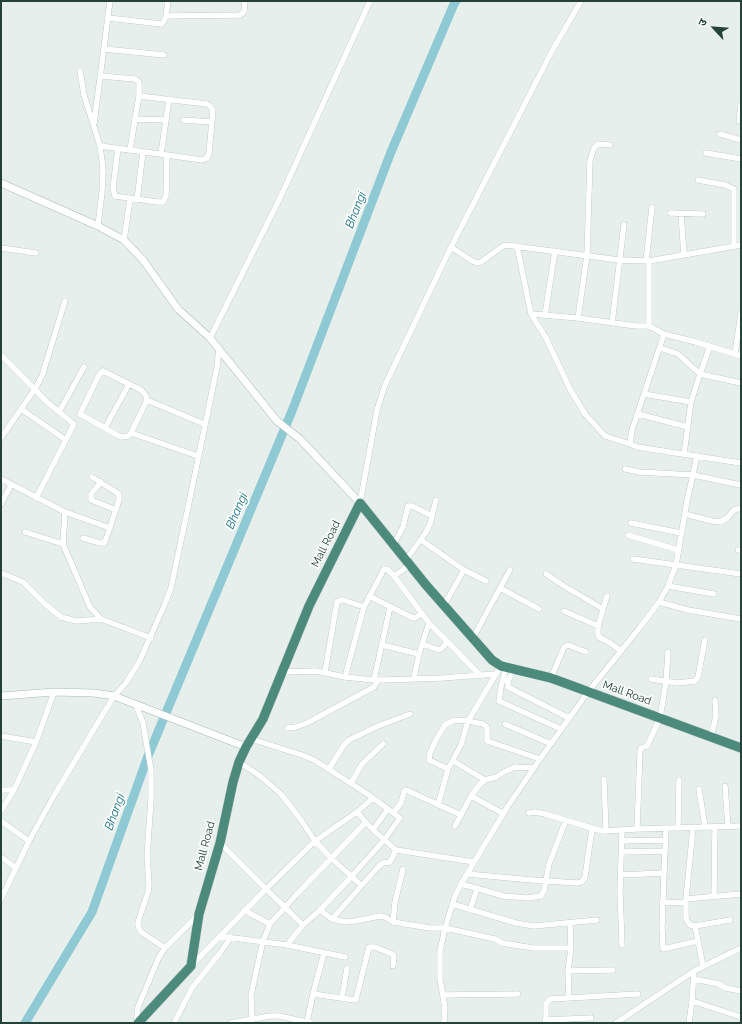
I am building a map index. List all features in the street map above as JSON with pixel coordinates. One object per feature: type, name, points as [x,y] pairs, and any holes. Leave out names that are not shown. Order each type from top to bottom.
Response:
[{"type":"highway","name":"Mall Road","points":[[191,966],[199,914],[220,843],[233,782],[239,762],[263,719],[309,606],[360,503],[444,605],[492,660],[504,670],[551,678],[741,748]]},
{"type":"highway","points":[[137,1023],[191,966]]},
{"type":"street","points":[[94,125],[110,1]]},
{"type":"street","points":[[108,18],[162,24],[166,16],[168,1]]},
{"type":"street","points":[[166,16],[240,15],[244,12],[245,1]]},
{"type":"street","points":[[210,338],[280,198],[370,1]]},
{"type":"street","points":[[360,503],[377,410],[385,385],[451,247],[552,51],[581,1]]},
{"type":"street","points":[[104,49],[164,55]]},
{"type":"street","points":[[80,71],[84,95],[100,146],[103,172],[98,226]]},
{"type":"street","points":[[101,76],[135,79],[139,82],[139,96],[130,150]]},
{"type":"street","points":[[100,146],[202,160],[207,158],[209,153],[213,110],[210,106],[207,104],[139,96]]},
{"type":"street","points":[[161,154],[169,99]]},
{"type":"street","points":[[739,121],[741,105]]},
{"type":"street","points":[[135,120],[166,120]]},
{"type":"street","points":[[183,120],[212,122]]},
{"type":"street","points":[[720,134],[741,140]]},
{"type":"street","points":[[578,318],[587,255],[590,160],[593,150],[598,144],[610,145]]},
{"type":"street","points":[[118,148],[113,188],[114,194],[116,196],[137,200],[157,202],[164,201],[166,196],[167,155]]},
{"type":"street","points":[[137,200],[143,152]]},
{"type":"street","points":[[706,152],[741,159]]},
{"type":"street","points":[[698,180],[726,185],[734,190],[734,246]]},
{"type":"street","points":[[1,183],[98,226],[124,240],[143,260],[178,309],[219,348],[265,407],[282,426],[292,432],[318,456],[360,503]]},
{"type":"street","points":[[124,240],[130,199]]},
{"type":"street","points":[[649,326],[648,261],[652,208]]},
{"type":"street","points":[[670,213],[703,214]]},
{"type":"street","points":[[681,214],[684,255]]},
{"type":"street","points":[[612,323],[624,225]]},
{"type":"street","points":[[451,247],[477,263],[481,262],[504,246],[517,246],[619,260],[648,261],[741,245]]},
{"type":"street","points":[[517,246],[531,314],[546,338],[570,389],[585,414],[605,436],[637,447],[741,463]]},
{"type":"street","points":[[1,248],[36,252]]},
{"type":"street","points":[[544,315],[555,251]]},
{"type":"street","points":[[1,438],[35,389],[42,376],[65,301]]},
{"type":"street","points":[[735,354],[741,313]]},
{"type":"street","points":[[531,314],[578,318],[636,326],[649,326],[664,334],[741,356]]},
{"type":"street","points":[[630,444],[632,430],[664,334]]},
{"type":"street","points":[[684,454],[691,402],[710,346]]},
{"type":"street","points":[[1,899],[29,841],[55,794],[114,696],[126,683],[140,662],[171,588],[219,348]]},
{"type":"street","points":[[660,348],[678,354],[700,374],[741,383]]},
{"type":"street","points":[[1,354],[35,389],[74,424]]},
{"type":"street","points":[[59,412],[84,367]]},
{"type":"street","points":[[36,498],[99,375],[103,371],[145,393],[147,400],[131,433],[126,437],[105,428],[80,414]]},
{"type":"street","points":[[105,428],[129,384]]},
{"type":"street","points":[[644,394],[691,402]]},
{"type":"street","points":[[147,400],[204,424]]},
{"type":"street","points":[[21,409],[66,440]]},
{"type":"street","points":[[638,414],[688,427]]},
{"type":"street","points":[[1,426],[6,430]]},
{"type":"street","points":[[131,433],[198,456]]},
{"type":"street","points":[[444,1023],[443,996],[439,971],[441,946],[452,904],[460,884],[540,759],[588,692],[659,602],[668,586],[676,565],[697,456]]},
{"type":"street","points":[[625,469],[640,472],[693,474],[741,485]]},
{"type":"street","points":[[83,538],[100,543],[106,540],[119,500],[119,494],[92,477]]},
{"type":"street","points":[[1,479],[65,512],[110,528]]},
{"type":"street","points":[[101,482],[91,494],[90,499],[116,510]]},
{"type":"street","points":[[1,504],[11,484]]},
{"type":"street","points":[[394,576],[408,562],[426,532],[436,500]]},
{"type":"street","points":[[394,544],[403,527],[408,506],[412,506],[432,516]]},
{"type":"street","points":[[685,514],[720,522],[727,518],[734,510],[741,508]]},
{"type":"street","points":[[65,512],[63,544],[90,607],[101,620]]},
{"type":"street","points":[[631,523],[681,533]]},
{"type":"street","points":[[25,532],[63,544]]},
{"type":"street","points":[[628,535],[678,550]]},
{"type":"street","points":[[421,540],[464,570],[486,581]]},
{"type":"street","points":[[634,559],[741,574]]},
{"type":"street","points":[[345,676],[364,607],[384,569],[387,569],[394,576],[429,623],[479,674]]},
{"type":"street","points":[[444,605],[464,570]]},
{"type":"street","points":[[473,638],[510,570]]},
{"type":"street","points":[[1,573],[23,582],[45,604],[61,617],[76,621],[101,620],[151,638]]},
{"type":"street","points":[[546,574],[603,609]]},
{"type":"street","points":[[668,586],[714,594]]},
{"type":"street","points":[[500,588],[539,609]]},
{"type":"street","points":[[369,596],[414,618],[421,614]]},
{"type":"street","points":[[607,596],[598,626],[598,635],[599,638],[610,643],[621,651]]},
{"type":"street","points":[[325,672],[337,602],[343,600],[364,607]]},
{"type":"street","points":[[659,602],[688,610],[741,619]]},
{"type":"street","points":[[287,728],[296,727],[307,723],[374,687],[390,607]]},
{"type":"street","points":[[564,611],[598,626]]},
{"type":"street","points":[[414,678],[419,654],[429,623]]},
{"type":"street","points":[[651,679],[666,682],[690,682],[696,680],[705,640]]},
{"type":"street","points":[[422,644],[439,650],[447,642]]},
{"type":"street","points":[[551,678],[564,647],[568,644],[586,652]]},
{"type":"street","points":[[382,645],[419,654]]},
{"type":"street","points":[[637,828],[640,752],[641,748],[648,745],[660,718],[666,682],[668,652]]},
{"type":"street","points":[[283,672],[316,671],[376,680],[442,678],[504,670]]},
{"type":"street","points":[[504,670],[508,681],[508,687],[569,718]]},
{"type":"street","points":[[438,805],[448,769],[461,745],[468,721],[504,670]]},
{"type":"street","points":[[504,670],[499,701],[561,729]]},
{"type":"street","points":[[1,811],[14,790],[36,742],[54,692]]},
{"type":"street","points":[[1,696],[54,692],[114,696],[246,747]]},
{"type":"street","points":[[711,737],[716,716],[715,700]]},
{"type":"street","points":[[136,705],[143,723],[151,770],[151,800],[147,856],[149,885],[138,926],[141,932],[165,948]]},
{"type":"street","points":[[329,769],[344,744],[349,740],[378,726],[410,714]]},
{"type":"street","points":[[448,769],[431,762],[428,758],[437,738],[448,723],[454,720],[486,725],[486,740],[488,742],[540,759]]},
{"type":"street","points":[[504,724],[551,744]]},
{"type":"street","points":[[1,736],[36,742]]},
{"type":"street","points":[[251,739],[308,757],[351,783],[400,817],[384,840],[320,910],[303,925],[287,945]]},
{"type":"street","points":[[351,783],[362,764],[383,744]]},
{"type":"street","points":[[453,761],[486,780]]},
{"type":"street","points":[[239,762],[260,776],[281,794],[302,820],[315,841],[331,858],[361,885]]},
{"type":"street","points":[[455,826],[471,796],[480,784],[515,767],[534,768]]},
{"type":"street","points":[[604,779],[606,831]]},
{"type":"street","points":[[678,828],[679,780]]},
{"type":"street","points":[[725,786],[728,827]]},
{"type":"street","points":[[699,789],[705,827]]},
{"type":"street","points":[[1,790],[14,790]]},
{"type":"street","points":[[373,830],[401,803],[406,790],[461,815]]},
{"type":"street","points":[[471,796],[504,814]]},
{"type":"street","points":[[191,966],[244,910],[315,841],[357,812],[373,798]]},
{"type":"street","points":[[357,812],[373,830],[396,850],[474,862]]},
{"type":"street","points":[[529,813],[541,812],[592,829],[606,831],[637,828],[741,826]]},
{"type":"street","points":[[460,884],[476,890],[514,897],[539,896],[544,891],[549,864],[566,820]]},
{"type":"street","points":[[1,821],[29,841]]},
{"type":"street","points":[[252,1020],[251,995],[263,942],[270,924],[366,822]]},
{"type":"street","points":[[714,896],[715,827]]},
{"type":"street","points":[[666,828],[662,902],[663,949],[698,940]]},
{"type":"street","points":[[692,828],[686,901],[687,922],[692,926],[695,926],[730,920]]},
{"type":"street","points":[[466,874],[577,883],[583,881],[592,829]]},
{"type":"street","points":[[622,830],[620,891],[622,945]]},
{"type":"street","points":[[622,841],[666,840]]},
{"type":"street","points":[[220,843],[284,908],[303,925]]},
{"type":"street","points":[[332,919],[380,864],[390,862],[396,850]]},
{"type":"street","points":[[622,852],[665,851]]},
{"type":"street","points":[[1,857],[16,868]]},
{"type":"street","points":[[393,922],[395,902],[403,869]]},
{"type":"street","points":[[621,875],[664,873]]},
{"type":"street","points":[[470,910],[476,890]]},
{"type":"street","points":[[662,902],[686,901],[714,896],[741,894]]},
{"type":"street","points":[[452,904],[525,925],[534,926],[597,920]]},
{"type":"street","points":[[244,910],[270,924]]},
{"type":"street","points":[[320,910],[332,919],[351,922],[382,916],[393,922],[430,928],[445,928],[495,939],[504,943],[541,949],[571,948]]},
{"type":"street","points":[[137,1023],[138,1007],[159,957],[165,948],[199,914]]},
{"type":"street","points":[[569,998],[568,971],[571,948],[570,923]]},
{"type":"street","points":[[695,926],[703,966]]},
{"type":"street","points":[[219,936],[287,945],[345,956]]},
{"type":"street","points":[[174,1023],[192,988],[231,937]]},
{"type":"street","points":[[313,994],[355,1000],[369,947],[391,952],[394,956],[393,966]]},
{"type":"street","points":[[616,1023],[694,971],[741,948]]},
{"type":"street","points":[[231,1023],[270,1016],[279,1016],[309,1022],[313,994],[324,953]]},
{"type":"street","points":[[342,997],[348,968]]},
{"type":"street","points":[[568,971],[613,970]]},
{"type":"street","points":[[689,1023],[694,971]]},
{"type":"street","points":[[694,979],[719,984],[726,988],[741,991]]},
{"type":"street","points":[[443,996],[518,994]]},
{"type":"street","points":[[591,1018],[545,1021],[546,1004],[548,1000],[638,994]]},
{"type":"street","points":[[692,1001],[741,1017]]},
{"type":"waterway","name":"Bhangi","points":[[25,1023],[92,912],[148,756],[292,411],[391,152],[456,1]]}]
